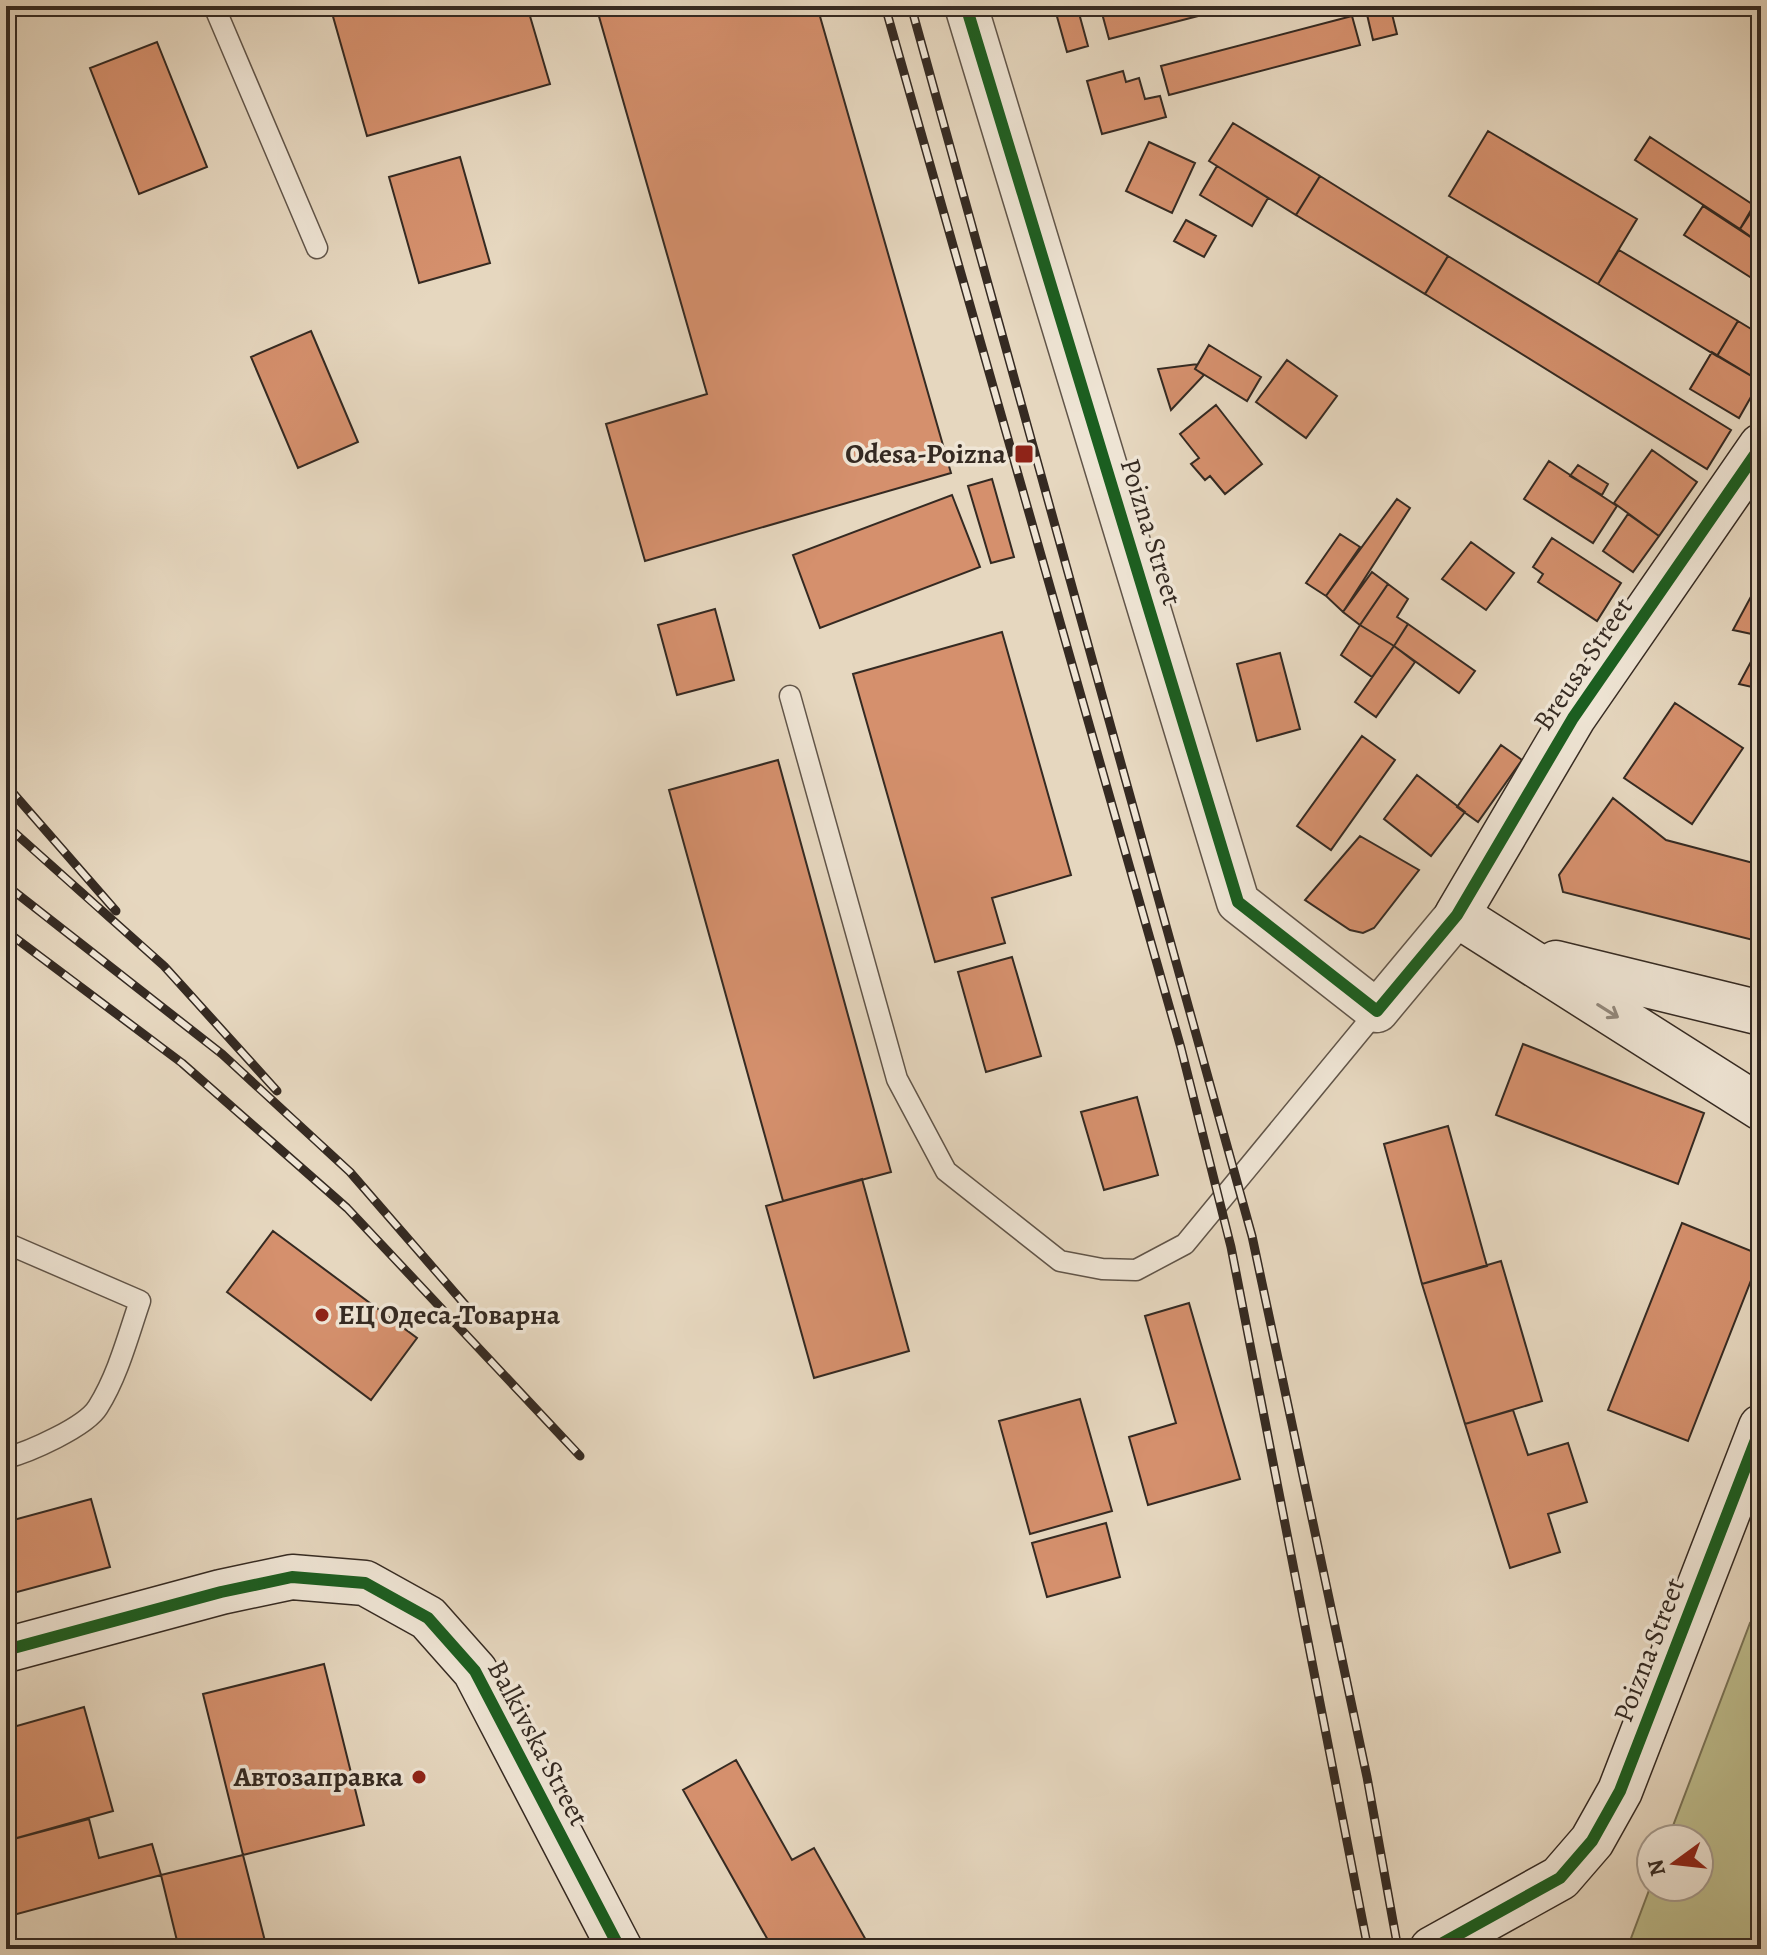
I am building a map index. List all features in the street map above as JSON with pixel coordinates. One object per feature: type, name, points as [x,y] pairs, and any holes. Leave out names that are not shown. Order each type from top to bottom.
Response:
[{"type":"street","name":"Poizna Street","points":[[966,6],[1238,902],[1377,1011]]},
{"type":"street","name":"Breusa Street","points":[[1457,915],[1573,718],[1761,446]]},
{"type":"street","points":[[1377,1011],[1457,915],[1761,1108]]},
{"type":"street","points":[[1518,954],[1761,1013]]},
{"type":"street","name":"Poizna Street","points":[[1432,1949],[1560,1878],[1592,1841],[1620,1791],[1761,1427]]},
{"type":"street","name":"Balkivska Street","points":[[6,1650],[221,1592],[292,1577],[365,1583],[428,1618],[475,1671],[620,1949]]},
{"type":"lane","points":[[214,6],[317,248]]},
{"type":"lane","points":[[790,696],[897,1079],[946,1171],[1060,1261],[1102,1269],[1136,1270],[1185,1244],[1377,1011]]},
{"type":"lane","points":[[6,1243],[140,1301],[121,1359],[97,1410],[37,1450],[6,1458]]},
{"type":"shaded area","points":[[1750,1623],[1761,1627],[1761,1949],[1627,1949],[1644,1903],[1715,1903],[1715,1823],[1674,1823]]},
{"type":"building","points":[[330,6],[527,6],[550,84],[367,136]]},
{"type":"building","points":[[596,6],[817,6],[951,473],[645,561],[606,424],[707,394]]},
{"type":"building","points":[[1054,6],[1077,6],[1088,46],[1067,52]]},
{"type":"building","points":[[1100,6],[1237,6],[1109,39]]},
{"type":"building","points":[[1365,6],[1390,6],[1397,34],[1373,40]]},
{"type":"building","points":[[1352,16],[1360,45],[1169,95],[1161,66]]},
{"type":"building","points":[[157,42],[207,167],[139,194],[90,68]]},
{"type":"building","points":[[1123,71],[1126,82],[1139,78],[1145,99],[1160,96],[1166,117],[1102,134],[1087,81]]},
{"type":"building","points":[[1233,123],[1320,176],[1296,215],[1209,161]]},
{"type":"building","points":[[1488,131],[1637,219],[1598,284],[1449,196]]},
{"type":"building","points":[[1650,137],[1755,206],[1740,229],[1635,160]]},
{"type":"building","points":[[1149,142],[1195,163],[1172,213],[1126,191]]},
{"type":"building","points":[[460,157],[490,263],[419,283],[389,177]]},
{"type":"building","points":[[1217,166],[1268,198],[1252,226],[1200,195]]},
{"type":"building","points":[[1320,176],[1448,256],[1425,294],[1296,215]]},
{"type":"building","points":[[1761,193],[1761,244],[1740,229]]},
{"type":"building","points":[[1703,206],[1761,244],[1761,284],[1684,235]]},
{"type":"building","points":[[1186,220],[1216,236],[1204,257],[1174,241]]},
{"type":"building","points":[[1619,250],[1738,321],[1717,356],[1598,284]]},
{"type":"building","points":[[1448,256],[1731,430],[1707,469],[1425,294]]},
{"type":"building","points":[[1738,321],[1761,335],[1760,381],[1717,356]]},
{"type":"building","points":[[311,331],[358,442],[298,468],[251,357]]},
{"type":"building","points":[[1209,345],[1261,377],[1247,401],[1195,369]]},
{"type":"building","points":[[1712,352],[1760,381],[1739,418],[1690,389]]},
{"type":"building","points":[[1287,360],[1337,396],[1306,438],[1256,402]]},
{"type":"building","points":[[1198,364],[1195,369],[1204,375],[1171,410],[1158,369]]},
{"type":"building","points":[[1216,405],[1262,464],[1225,494],[1210,476],[1205,480],[1191,464],[1199,458],[1180,434]]},
{"type":"building","points":[[1652,450],[1697,482],[1659,536],[1614,503]]},
{"type":"building","points":[[1549,461],[1617,506],[1593,543],[1524,499]]},
{"type":"building","points":[[1578,465],[1608,484],[1602,495],[1570,476]]},
{"type":"building","points":[[992,479],[1014,557],[991,563],[968,486]]},
{"type":"building","points":[[952,495],[980,567],[820,628],[793,555]]},
{"type":"building","points":[[1397,499],[1410,508],[1343,612],[1326,596]]},
{"type":"building","points":[[1628,514],[1659,536],[1633,572],[1603,551]]},
{"type":"building","points":[[1340,534],[1360,547],[1326,596],[1306,583]]},
{"type":"building","points":[[1552,538],[1621,583],[1597,621],[1538,582],[1543,574],[1533,567]]},
{"type":"building","points":[[1471,542],[1514,573],[1486,610],[1442,579]]},
{"type":"building","points":[[1372,572],[1388,584],[1360,625],[1343,612]]},
{"type":"building","points":[[1761,578],[1761,636],[1733,630]]},
{"type":"building","points":[[1388,584],[1408,599],[1397,617],[1408,624],[1394,646],[1360,625]]},
{"type":"building","points":[[715,609],[734,680],[677,695],[658,625]]},
{"type":"building","points":[[1408,624],[1475,671],[1459,693],[1394,646]]},
{"type":"building","points":[[1360,625],[1394,646],[1372,677],[1341,655]]},
{"type":"building","points":[[1002,632],[1071,875],[992,898],[1005,943],[935,962],[853,674]]},
{"type":"building","points":[[1761,643],[1761,689],[1739,684]]},
{"type":"building","points":[[1394,646],[1415,662],[1376,717],[1355,702]]},
{"type":"building","points":[[1280,653],[1300,729],[1257,741],[1237,664]]},
{"type":"building","points":[[1675,703],[1743,748],[1692,824],[1624,778]]},
{"type":"building","points":[[1362,736],[1395,760],[1331,850],[1297,826]]},
{"type":"building","points":[[1501,745],[1522,760],[1478,822],[1457,807]]},
{"type":"building","points":[[778,760],[891,1172],[783,1201],[669,790]]},
{"type":"building","points":[[1417,775],[1465,812],[1431,856],[1384,819]]},
{"type":"building","points":[[1613,798],[1666,840],[1761,865],[1761,942],[1563,892],[1559,875]]},
{"type":"building","points":[[1360,836],[1419,870],[1374,928],[1363,933],[1350,930],[1305,900]]},
{"type":"building","points":[[1012,957],[1041,1056],[986,1072],[958,972]]},
{"type":"building","points":[[1523,1044],[1704,1113],[1678,1184],[1496,1115]]},
{"type":"building","points":[[1137,1097],[1158,1175],[1104,1190],[1081,1112]]},
{"type":"building","points":[[1448,1126],[1487,1266],[1422,1284],[1384,1144]]},
{"type":"building","points":[[862,1179],[909,1351],[814,1378],[766,1206]]},
{"type":"building","points":[[1682,1223],[1761,1255],[1688,1441],[1608,1410]]},
{"type":"building","name":"ЕЦ Одеса-Товарна","points":[[273,1231],[417,1338],[371,1400],[227,1292]]},
{"type":"building","points":[[1501,1261],[1542,1401],[1465,1424],[1422,1284]]},
{"type":"building","points":[[1189,1303],[1240,1479],[1148,1505],[1129,1437],[1176,1423],[1145,1316]]},
{"type":"building","points":[[1080,1399],[1112,1511],[1030,1534],[999,1421]]},
{"type":"building","points":[[1513,1410],[1528,1455],[1568,1443],[1587,1502],[1548,1514],[1560,1552],[1510,1568],[1465,1424]]},
{"type":"building","points":[[91,1499],[110,1567],[6,1595],[6,1522]]},
{"type":"building","points":[[1106,1523],[1120,1577],[1047,1597],[1032,1543]]},
{"type":"building","points":[[324,1664],[364,1825],[243,1855],[203,1694]]},
{"type":"building","points":[[84,1707],[113,1811],[6,1841],[6,1729]]},
{"type":"building","points":[[736,1760],[792,1860],[814,1848],[871,1949],[773,1949],[683,1790]]},
{"type":"building","points":[[89,1819],[99,1858],[152,1844],[161,1875],[6,1917],[6,1841]]},
{"type":"building","points":[[243,1855],[267,1949],[179,1949],[161,1875]]},
{"type":"railway","points":[[885,6],[1181,1048],[1231,1247],[1368,1949]]},
{"type":"railway","points":[[911,6],[1252,1236],[1367,1777],[1398,1949]]},
{"type":"railway","points":[[6,785],[116,911]]},
{"type":"railway","points":[[6,825],[164,966],[277,1091]]},
{"type":"railway","points":[[6,885],[222,1054],[350,1172],[468,1308]]},
{"type":"railway","points":[[6,931],[182,1063],[347,1208],[580,1456]]},
{"type":"cycle path","points":[[966,6],[1238,902],[1377,1011],[1457,915],[1573,718],[1761,446]]},
{"type":"cycle path","points":[[1432,1949],[1560,1878],[1592,1841],[1620,1791],[1761,1427]]},
{"type":"cycle path","points":[[6,1650],[221,1592],[292,1577],[365,1583],[428,1618],[475,1671],[620,1949]]},
{"type":"place","name":"Odesa-Poizna","points":[[1024,454]]},
{"type":"place","name":"ЕЦ Одеса-Товарна","points":[[322,1315]]},
{"type":"place","name":"Автозаправка","points":[[419,1777]]}]
